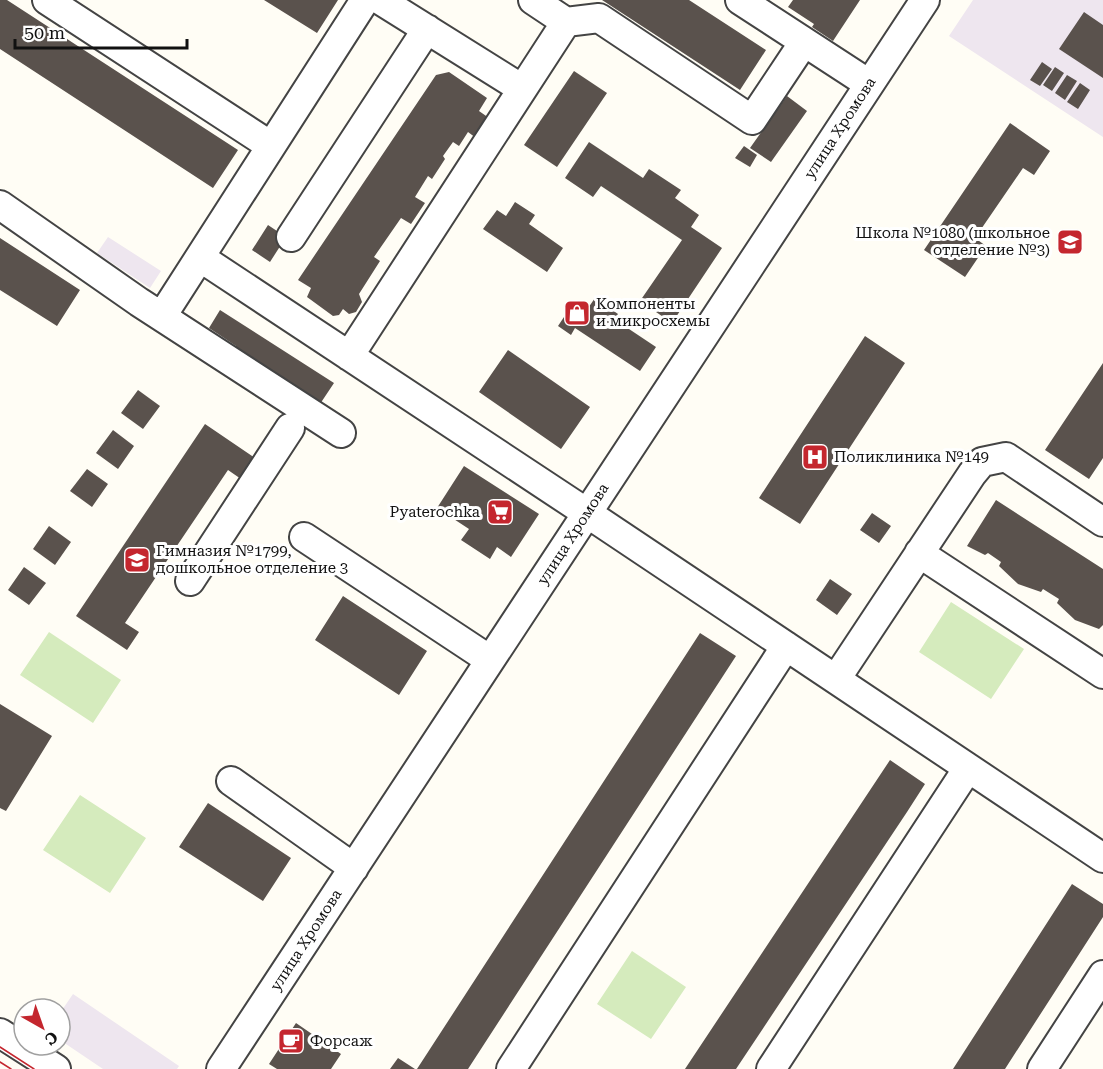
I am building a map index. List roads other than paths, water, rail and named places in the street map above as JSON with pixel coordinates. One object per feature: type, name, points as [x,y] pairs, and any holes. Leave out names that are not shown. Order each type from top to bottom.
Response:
[{"type":"street","points":[[47,0],[271,146]]},
{"type":"street","points":[[162,316],[365,0]]},
{"type":"street","points":[[380,0],[516,85]]},
{"type":"street","points":[[533,0],[566,22],[599,18],[752,120],[804,42]]},
{"type":"street","name":"улица Хромова","points":[[221,1069],[925,0]]},
{"type":"street","points":[[748,2],[869,84]]},
{"type":"street","points":[[349,356],[566,22]]},
{"type":"street","points":[[291,237],[427,29]]},
{"type":"street","points":[[0,205],[139,302],[341,433]]},
{"type":"street","points":[[201,258],[1103,858]]},
{"type":"street","points":[[190,581],[291,428]]},
{"type":"street","points":[[836,680],[982,462],[1008,454],[1103,522]]},
{"type":"street","points":[[304,537],[490,660]]},
{"type":"street","points":[[919,553],[1103,674]]},
{"type":"street","points":[[511,1069],[786,646]]},
{"type":"street","points":[[771,1069],[968,768]]},
{"type":"street","points":[[231,782],[354,868]]},
{"type":"street","points":[[1042,1069],[1103,975]]},
{"type":"street","points":[[0,1033],[56,1069]]},
{"type":"tram line","points":[[0,1047],[34,1069]]},
{"type":"tram line","points":[[0,1062],[11,1069]]},
{"type":"place","name":"Школа №1080 (школьное отделение №3)","points":[[1070,242]]},
{"type":"place","name":"Компоненты и микросхемы","points":[[577,313]]},
{"type":"place","name":"Поликлиника №149","points":[[815,457]]},
{"type":"place","name":"Pyaterochka","points":[[500,512]]},
{"type":"place","name":"Гимназия №1799, дошкольное отделение 3","points":[[137,560]]},
{"type":"place","name":"Форсаж","points":[[291,1041]]}]
